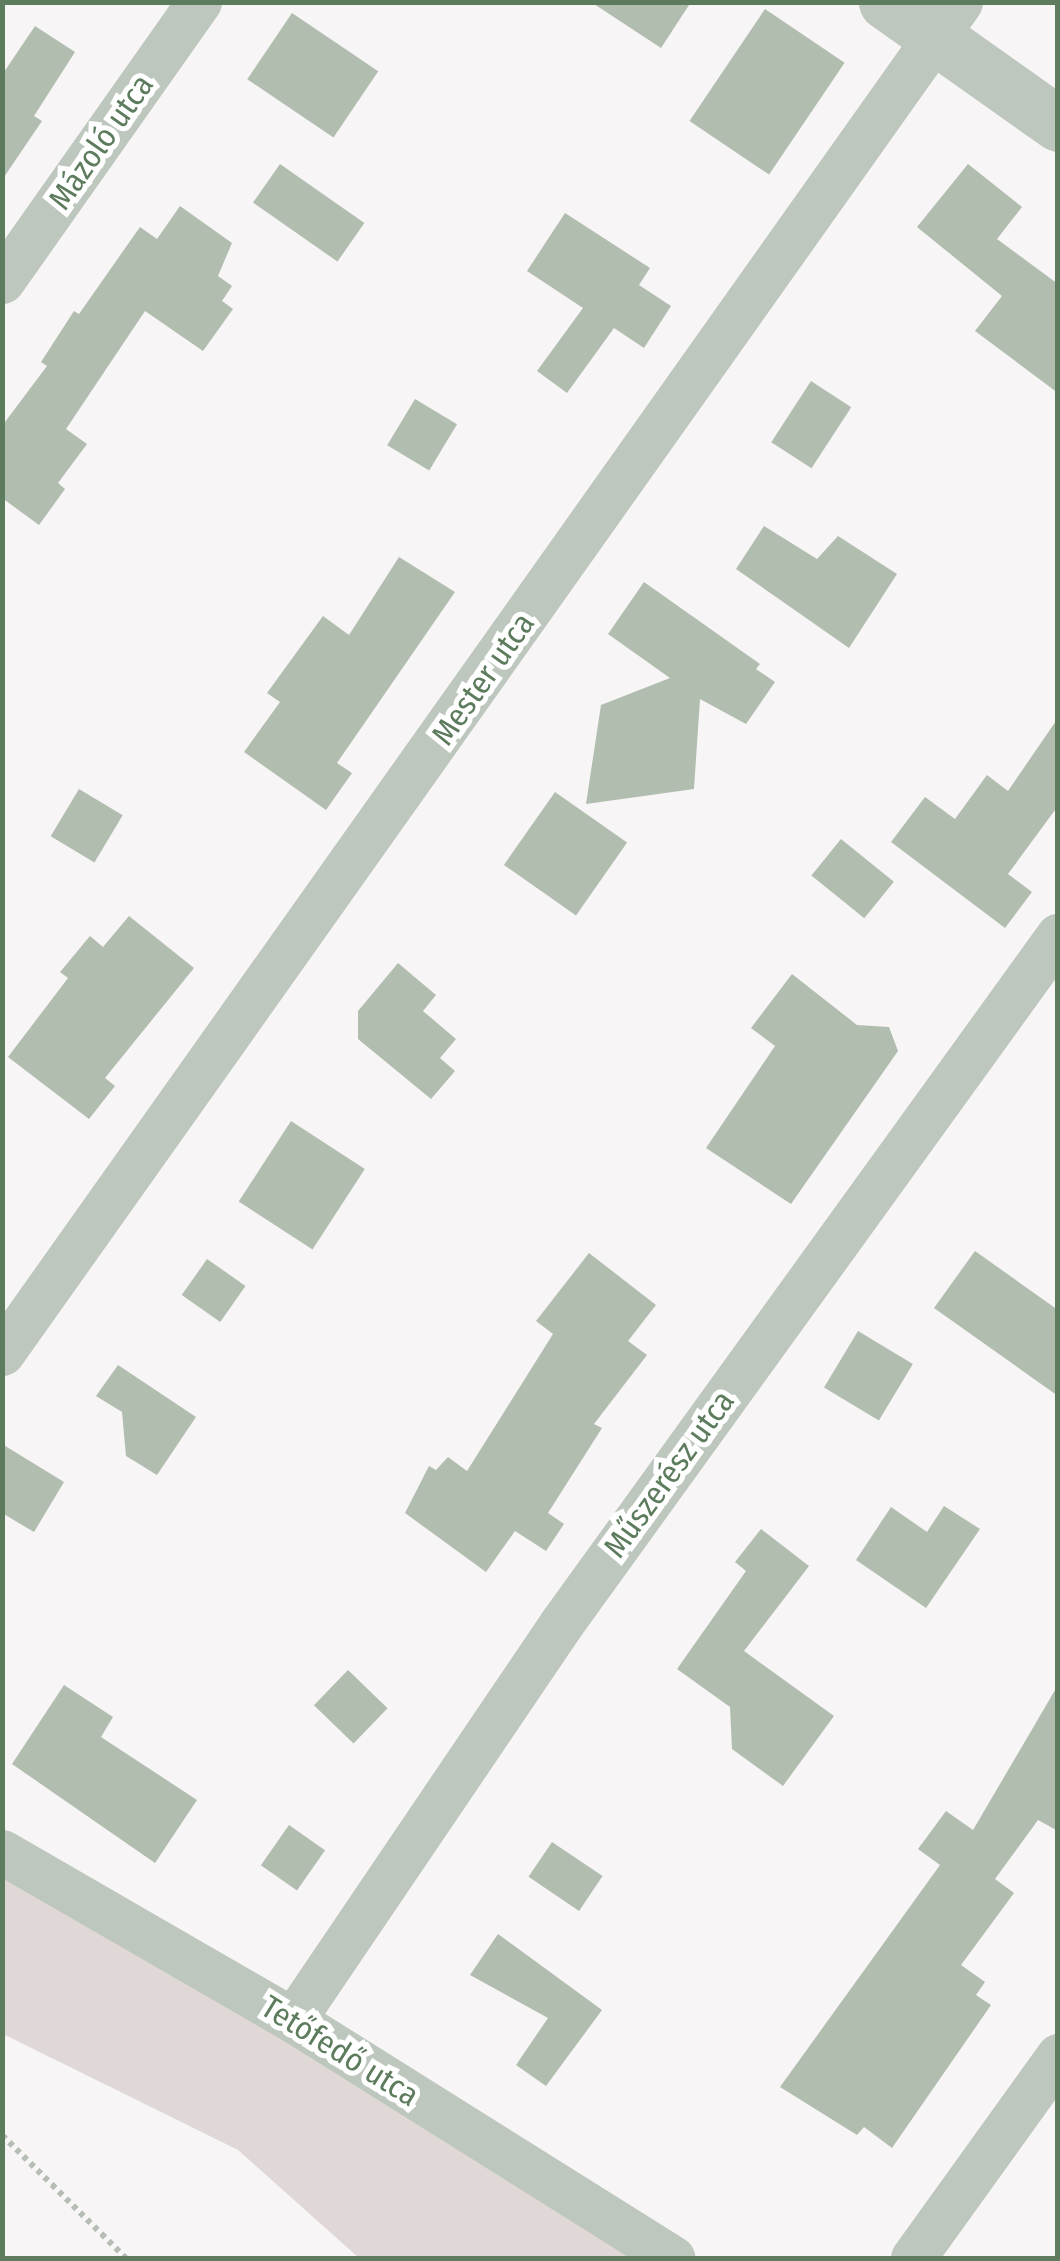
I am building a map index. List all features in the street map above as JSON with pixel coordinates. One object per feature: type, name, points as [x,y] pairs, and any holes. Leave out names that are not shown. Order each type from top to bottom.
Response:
[{"type":"street","name":"Mázoló utca","points":[[2,282],[199,2]]},
{"type":"street","points":[[886,2],[947,19],[1058,124]]},
{"type":"street","name":"Mester utca","points":[[2,1353],[947,19]]},
{"type":"street","name":"Műszerész utca","points":[[293,2020],[560,1624],[1058,936]]},
{"type":"street","name":"Tetőfedő utca","points":[[2,1852],[293,2020],[672,2258]]},
{"type":"street","points":[[912,2258],[1058,2056]]},
{"type":"path","points":[[2,2135],[126,2258]]},
{"type":"shaded area","points":[[2,1852],[672,2258],[359,2258],[238,2150],[3,2034]]},
{"type":"building","points":[[591,2],[691,2],[661,48]]},
{"type":"building","points":[[765,9],[845,63],[769,175],[690,121]]},
{"type":"building","points":[[292,13],[378,71],[333,137],[247,79]]},
{"type":"building","points":[[35,26],[75,52],[34,116],[42,121],[2,180],[2,75]]},
{"type":"building","points":[[280,164],[364,223],[337,262],[253,203]]},
{"type":"building","points":[[968,164],[1022,207],[997,239],[1058,284],[1058,393],[975,331],[1002,296],[917,227]]},
{"type":"building","points":[[180,206],[232,243],[218,276],[232,286],[222,301],[233,309],[203,351],[145,311],[66,429],[87,444],[58,483],[65,489],[39,525],[2,498],[2,426],[47,366],[41,362],[74,311],[79,314],[140,227],[157,239]]},
{"type":"building","points":[[565,213],[650,268],[639,285],[671,306],[644,348],[614,328],[567,393],[537,371],[583,308],[527,271]]},
{"type":"building","points":[[811,381],[851,407],[811,468],[771,442]]},
{"type":"building","points":[[415,399],[457,424],[429,471],[387,445]]},
{"type":"building","points":[[764,526],[817,559],[838,536],[897,574],[849,648],[736,569]]},
{"type":"building","points":[[399,557],[455,592],[337,763],[352,773],[326,810],[244,752],[280,702],[267,693],[323,616],[349,635]]},
{"type":"building","points":[[644,582],[760,664],[756,669],[775,682],[746,724],[700,699],[694,789],[586,804],[601,705],[670,678],[608,634]]},
{"type":"building","points":[[1058,718],[1058,806],[1008,874],[1032,892],[1005,928],[891,842],[925,797],[955,819],[987,775],[1008,791]]},
{"type":"building","points":[[79,789],[123,815],[94,862],[51,836]]},
{"type":"building","points":[[555,792],[627,842],[576,915],[504,865]]},
{"type":"building","points":[[841,839],[894,882],[864,918],[811,876]]},
{"type":"building","points":[[129,916],[194,968],[105,1078],[115,1086],[89,1119],[8,1057],[68,978],[60,972],[90,936],[103,947]]},
{"type":"building","points":[[398,963],[436,995],[423,1011],[456,1039],[440,1058],[455,1071],[431,1099],[358,1039],[358,1011]]},
{"type":"building","points":[[792,974],[857,1025],[889,1027],[898,1051],[791,1204],[706,1148],[775,1046],[751,1028]]},
{"type":"building","points":[[291,1121],[365,1169],[313,1249],[239,1202]]},
{"type":"building","points":[[975,1251],[1058,1310],[1058,1396],[934,1308]]},
{"type":"building","points":[[589,1253],[656,1305],[628,1341],[647,1355],[594,1424],[602,1428],[548,1513],[564,1524],[546,1551],[515,1531],[486,1572],[405,1513],[429,1466],[436,1470],[448,1457],[467,1471],[553,1334],[536,1321]]},
{"type":"building","points":[[207,1259],[246,1286],[220,1322],[182,1295]]},
{"type":"building","points":[[858,1331],[913,1364],[879,1421],[824,1388]]},
{"type":"building","points":[[118,1365],[196,1417],[157,1475],[126,1456],[122,1412],[96,1396]]},
{"type":"building","points":[[2,1444],[64,1482],[34,1532],[2,1513]]},
{"type":"building","points":[[944,1506],[980,1529],[926,1608],[856,1560],[891,1507],[927,1532]]},
{"type":"building","points":[[761,1529],[809,1566],[744,1651],[834,1716],[783,1786],[732,1749],[730,1707],[677,1669],[746,1571],[735,1562]]},
{"type":"building","points":[[348,1670],[388,1708],[354,1743],[314,1705]]},
{"type":"building","points":[[64,1685],[113,1717],[101,1737],[197,1800],[155,1863],[12,1764]]},
{"type":"building","points":[[1058,1685],[1058,1831],[1038,1820],[995,1879],[1014,1893],[961,1965],[985,1982],[976,1995],[991,2005],[892,2148],[864,2127],[857,2135],[780,2087],[940,1865],[918,1849],[946,1811],[973,1830]]},
{"type":"building","points":[[289,1825],[325,1850],[297,1890],[261,1865]]},
{"type":"building","points":[[552,1842],[603,1876],[579,1911],[529,1877]]},
{"type":"building","points":[[498,1934],[602,2010],[546,2086],[516,2065],[548,2018],[470,1975]]}]
